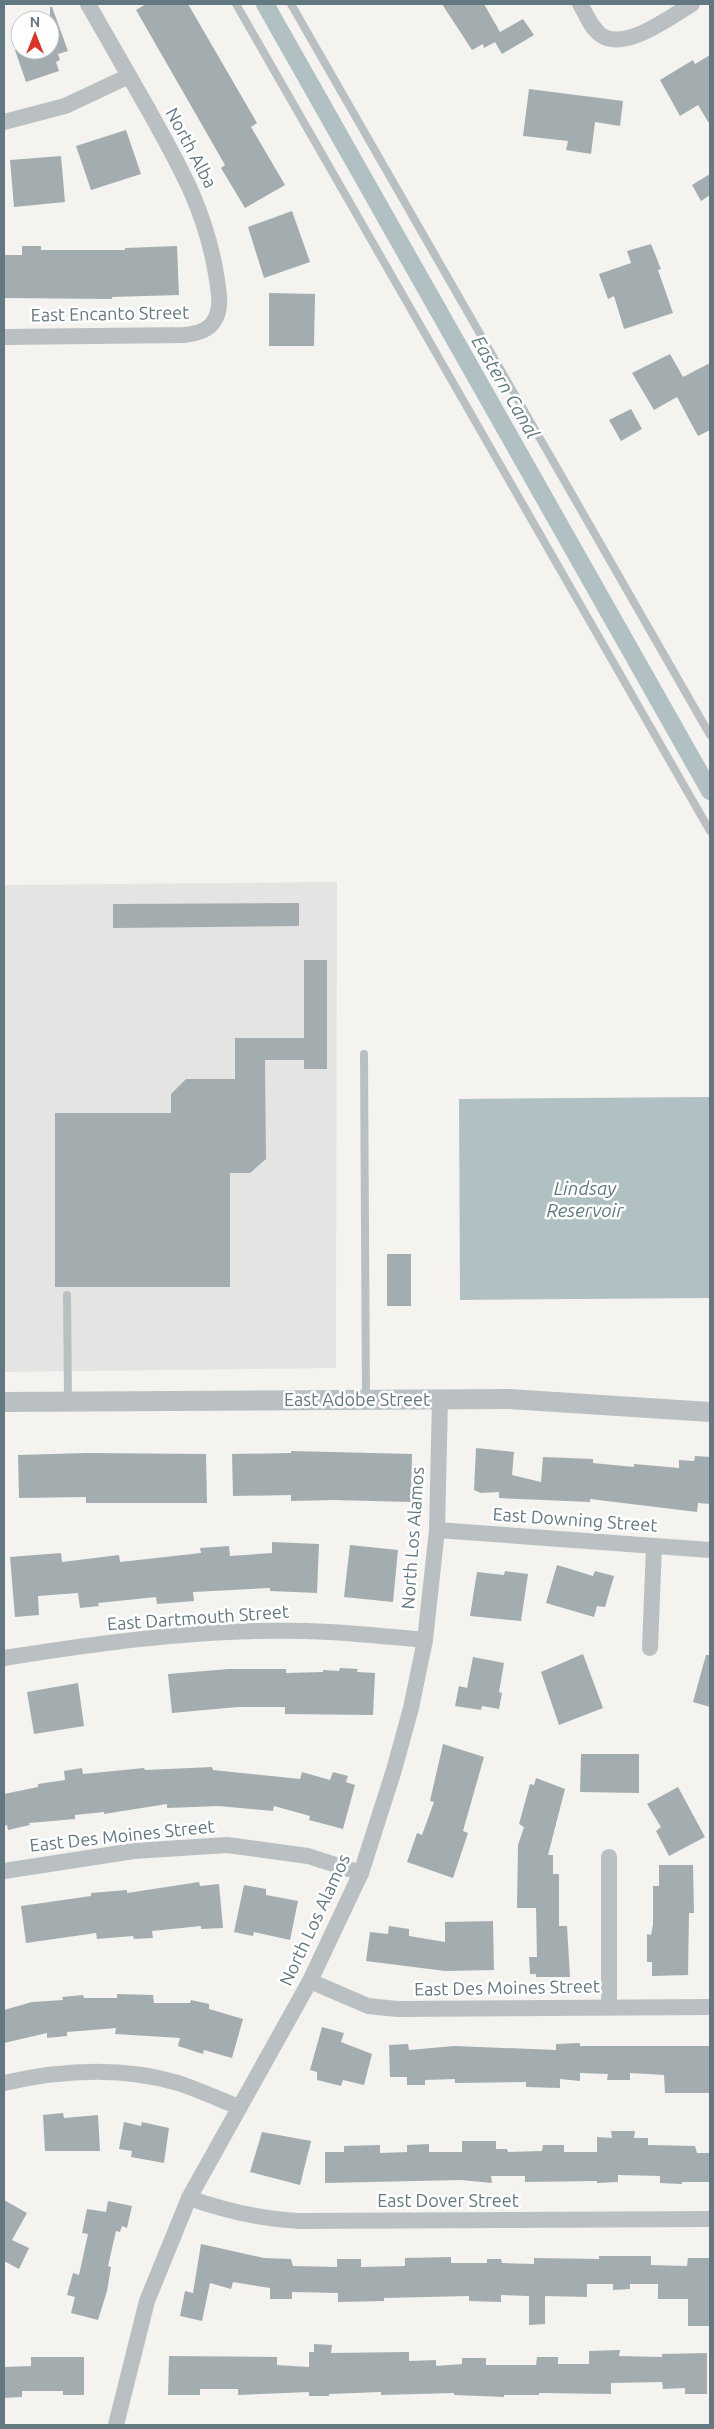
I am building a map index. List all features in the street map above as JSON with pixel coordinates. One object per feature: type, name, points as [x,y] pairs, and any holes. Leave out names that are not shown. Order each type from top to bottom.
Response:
[{"type":"street","name":"North Alba","points":[[88,4],[179,164],[204,223],[218,290],[218,313],[214,322]]},
{"type":"street","points":[[580,4],[596,31],[610,40],[636,36],[692,4]]},
{"type":"street","points":[[4,122],[65,106],[129,76]]},
{"type":"street","name":"East Encanto Street","points":[[4,337],[184,335],[205,330],[214,322]]},
{"type":"street","name":"North Los Alamos","points":[[116,2425],[147,2301],[189,2198],[310,1980],[361,1873],[394,1770],[411,1708],[425,1640],[437,1530],[440,1399]]},
{"type":"street","name":"East Adobe Street","points":[[4,1402],[551,1400],[710,1412]]},
{"type":"street","name":"East Downing Street","points":[[437,1530],[710,1550]]},
{"type":"street","points":[[650,1648],[654,1546]]},
{"type":"street","name":"East Dartmouth Street","points":[[4,1658],[67,1648],[228,1632],[330,1632],[425,1640]]},
{"type":"street","name":"East Des Moines Street","points":[[4,1871],[134,1851],[227,1845],[308,1856],[361,1873]]},
{"type":"street","points":[[609,1857],[609,2007]]},
{"type":"street","name":"East Des Moines Street","points":[[310,1980],[368,2006],[397,2010],[710,2007]]},
{"type":"street","points":[[4,2083],[54,2073],[100,2071],[141,2075],[178,2083],[239,2107]]},
{"type":"street","name":"East Dover Street","points":[[189,2198],[233,2213],[268,2220],[299,2222],[710,2219]]},
{"type":"lane","points":[[236,4],[710,831]]},
{"type":"lane","points":[[291,4],[710,735]]},
{"type":"lane","points":[[364,1054],[366,1400]]},
{"type":"lane","points":[[67,1295],[68,1402]]},
{"type":"shaded area","points":[[337,882],[336,1368],[4,1372],[4,885]]},
{"type":"water","name":"Lindsay Reservoir","points":[[710,1097],[710,1298],[460,1300],[459,1099]]},
{"type":"building","points":[[146,4],[188,4],[257,123],[251,127],[285,185],[245,208],[221,168],[225,165],[136,10]]},
{"type":"building","points":[[442,4],[484,4],[500,32],[523,19],[534,35],[502,54],[495,42],[484,48],[483,44],[472,50]]},
{"type":"building","points":[[60,29],[68,51],[60,53]]},
{"type":"building","points":[[710,55],[710,125],[698,105],[680,116],[660,80],[693,60],[695,64]]},
{"type":"building","points":[[18,60],[60,60],[56,62],[59,71],[26,82]]},
{"type":"building","points":[[529,89],[623,101],[620,126],[595,122],[591,154],[566,150],[568,141],[523,136]]},
{"type":"building","points":[[126,130],[141,174],[91,190],[76,146]]},
{"type":"building","points":[[61,156],[65,202],[14,207],[10,160]]},
{"type":"building","points":[[710,174],[710,195],[701,201],[692,185]]},
{"type":"building","points":[[292,211],[310,262],[264,278],[248,227]]},
{"type":"building","points":[[651,244],[661,269],[658,270],[673,313],[624,329],[614,296],[608,299],[599,274],[631,263],[627,251]]},
{"type":"building","points":[[22,246],[41,246],[41,250],[125,250],[125,248],[177,246],[179,295],[112,297],[112,299],[4,298],[4,255],[22,255]]},
{"type":"building","points":[[269,293],[315,294],[314,346],[269,346]]},
{"type":"building","points":[[670,354],[683,377],[710,363],[710,430],[698,436],[677,397],[654,410],[632,373]]},
{"type":"building","points":[[631,409],[642,429],[621,441],[609,420]]},
{"type":"building","points":[[299,903],[299,926],[113,928],[113,904]]},
{"type":"building","points":[[304,960],[327,960],[327,1069],[304,1069],[304,1060],[265,1060],[266,1159],[250,1173],[230,1173],[230,1287],[55,1287],[55,1113],[171,1113],[171,1094],[186,1079],[235,1079],[235,1038],[304,1038]]},
{"type":"building","points":[[387,1254],[411,1254],[411,1306],[387,1306]]},
{"type":"building","points":[[476,1448],[514,1452],[512,1475],[541,1482],[543,1457],[593,1459],[593,1463],[634,1467],[634,1464],[679,1468],[679,1460],[694,1461],[695,1456],[710,1457],[710,1504],[698,1503],[697,1512],[590,1499],[590,1502],[499,1498],[499,1492],[481,1493],[474,1490]]},
{"type":"building","points":[[291,1451],[412,1454],[411,1502],[291,1501],[291,1495],[233,1496],[232,1454],[291,1453]]},
{"type":"building","points":[[87,1453],[206,1454],[207,1503],[86,1503],[86,1497],[19,1498],[18,1455]]},
{"type":"building","points":[[272,1542],[319,1544],[317,1593],[270,1591],[270,1588],[193,1592],[194,1601],[157,1604],[156,1597],[98,1603],[99,1606],[80,1608],[78,1593],[38,1596],[39,1615],[15,1617],[10,1557],[61,1553],[62,1562],[119,1555],[120,1562],[201,1553],[200,1548],[229,1546],[230,1556],[272,1553]]},
{"type":"building","points":[[350,1545],[398,1550],[393,1602],[344,1597]]},
{"type":"building","points":[[557,1565],[593,1576],[595,1571],[614,1576],[605,1607],[597,1606],[594,1617],[546,1603]]},
{"type":"building","points":[[505,1571],[528,1574],[521,1621],[470,1616],[477,1572],[504,1575]]},
{"type":"building","points":[[583,1654],[603,1708],[559,1725],[541,1672]]},
{"type":"building","points":[[706,1655],[710,1655],[710,1707],[693,1702]]},
{"type":"building","points":[[473,1657],[504,1663],[499,1692],[502,1693],[499,1709],[482,1706],[481,1710],[455,1706],[459,1686],[467,1688]]},
{"type":"building","points":[[340,1668],[358,1669],[357,1672],[375,1673],[373,1715],[285,1714],[285,1707],[238,1707],[172,1713],[168,1674],[229,1669],[286,1669],[286,1673],[323,1672],[323,1670],[339,1671]]},
{"type":"building","points":[[78,1683],[84,1726],[34,1734],[27,1692]]},
{"type":"building","points":[[443,1744],[484,1757],[463,1831],[468,1833],[453,1878],[407,1862],[417,1833],[422,1835],[434,1802],[430,1801]]},
{"type":"building","points":[[581,1754],[639,1754],[639,1793],[580,1792]]},
{"type":"building","points":[[212,1767],[213,1770],[300,1779],[302,1772],[330,1780],[333,1772],[348,1776],[346,1782],[355,1785],[343,1829],[309,1820],[310,1816],[274,1806],[273,1811],[219,1806],[167,1808],[167,1804],[104,1814],[104,1812],[75,1815],[75,1819],[29,1823],[30,1825],[8,1830],[7,1825],[4,1826],[4,1794],[38,1787],[38,1784],[65,1780],[64,1771],[82,1768],[83,1774],[144,1768],[145,1770]]},
{"type":"building","points":[[536,1778],[565,1789],[548,1855],[553,1855],[553,1874],[559,1874],[559,1926],[567,1926],[570,1977],[536,1977],[536,1974],[530,1974],[529,1957],[537,1957],[536,1908],[517,1908],[518,1845],[524,1827],[519,1824],[530,1784],[534,1785]]},
{"type":"building","points":[[678,1787],[705,1837],[669,1856],[656,1831],[661,1827],[647,1804]]},
{"type":"building","points":[[659,1865],[693,1865],[694,1913],[689,1913],[688,1975],[652,1976],[652,1962],[647,1962],[647,1934],[651,1935],[653,1924],[653,1886],[659,1886]]},
{"type":"building","points":[[199,1882],[200,1886],[219,1884],[223,1928],[201,1929],[201,1926],[152,1931],[153,1938],[134,1939],[133,1936],[97,1939],[96,1933],[26,1943],[21,1906],[91,1896],[91,1893],[127,1890],[127,1893]]},
{"type":"building","points":[[244,1885],[266,1889],[266,1895],[298,1901],[290,1940],[254,1932],[253,1936],[234,1932]]},
{"type":"building","points":[[493,1921],[494,1970],[445,1971],[366,1961],[370,1932],[388,1934],[389,1926],[409,1929],[409,1936],[445,1942],[445,1922]]},
{"type":"building","points":[[117,1994],[153,1995],[154,2003],[190,2003],[191,2000],[209,2004],[209,2009],[243,2019],[232,2058],[204,2050],[203,2054],[178,2046],[180,2038],[115,2034],[116,2028],[67,2032],[67,2036],[47,2038],[47,2033],[4,2043],[4,2010],[32,2002],[63,2000],[62,1997],[83,1995],[84,1998],[117,1998]]},
{"type":"building","points":[[322,2027],[344,2033],[341,2042],[372,2054],[364,2085],[343,2080],[341,2086],[317,2080],[317,2072],[310,2070]]},
{"type":"building","points":[[580,2043],[580,2046],[710,2046],[710,2093],[665,2093],[664,2075],[630,2073],[630,2080],[607,2080],[608,2074],[580,2073],[580,2081],[560,2079],[560,2088],[526,2087],[526,2082],[455,2083],[455,2079],[425,2080],[425,2085],[407,2085],[407,2077],[390,2077],[389,2045],[408,2044],[409,2050],[454,2046],[556,2050],[556,2044]]},
{"type":"building","points":[[63,2113],[64,2118],[98,2115],[100,2151],[45,2151],[43,2115]]},
{"type":"building","points":[[124,2122],[141,2126],[142,2122],[169,2128],[164,2163],[131,2157],[132,2151],[119,2149]]},
{"type":"building","points":[[611,2131],[635,2131],[634,2138],[648,2138],[648,2145],[695,2146],[697,2153],[710,2153],[710,2182],[660,2183],[660,2176],[618,2175],[618,2182],[597,2183],[597,2181],[525,2182],[525,2176],[491,2176],[492,2183],[461,2180],[325,2183],[325,2152],[344,2152],[344,2146],[380,2145],[380,2153],[407,2152],[407,2145],[429,2144],[429,2152],[462,2152],[462,2141],[496,2141],[496,2149],[507,2149],[508,2152],[542,2151],[543,2145],[564,2145],[564,2152],[597,2152],[597,2137],[612,2138]]},
{"type":"building","points":[[262,2132],[311,2141],[300,2185],[250,2172]]},
{"type":"building","points":[[4,2200],[27,2213],[12,2240],[29,2248],[19,2269],[4,2261]]},
{"type":"building","points":[[108,2201],[132,2206],[127,2228],[122,2226],[120,2232],[116,2231],[108,2266],[111,2267],[107,2291],[98,2320],[71,2313],[75,2297],[67,2295],[73,2273],[79,2275],[88,2234],[82,2233],[87,2209],[106,2212]]},
{"type":"building","points":[[201,2244],[264,2258],[291,2259],[293,2266],[337,2267],[337,2259],[361,2259],[361,2267],[405,2266],[405,2258],[451,2257],[451,2263],[487,2263],[487,2259],[501,2259],[502,2263],[534,2264],[534,2258],[599,2259],[599,2256],[651,2256],[651,2265],[687,2266],[688,2258],[710,2258],[710,2326],[688,2326],[688,2299],[658,2299],[658,2284],[630,2284],[630,2289],[613,2290],[613,2284],[587,2284],[587,2297],[545,2296],[545,2324],[529,2325],[529,2296],[501,2295],[501,2302],[469,2301],[469,2296],[384,2298],[384,2301],[338,2302],[338,2293],[292,2292],[292,2299],[270,2299],[270,2288],[233,2282],[231,2289],[210,2283],[202,2321],[180,2316],[185,2291],[193,2293]]},
{"type":"building","points":[[314,2344],[332,2345],[331,2353],[409,2352],[409,2361],[436,2360],[436,2366],[462,2364],[462,2358],[486,2358],[486,2365],[536,2365],[537,2357],[558,2357],[558,2364],[589,2364],[589,2351],[620,2350],[619,2356],[662,2357],[662,2354],[707,2353],[707,2394],[685,2394],[685,2388],[663,2389],[662,2382],[611,2383],[611,2394],[539,2393],[539,2395],[504,2395],[504,2397],[454,2395],[454,2393],[381,2395],[381,2392],[329,2394],[329,2396],[309,2396],[309,2392],[238,2395],[238,2389],[200,2389],[200,2395],[168,2395],[169,2356],[277,2357],[277,2365],[309,2367],[309,2352],[314,2352]]},
{"type":"building","points":[[31,2357],[84,2357],[84,2395],[63,2395],[63,2391],[22,2391],[22,2397],[4,2398],[4,2367],[31,2366]]},
{"type":"waterway","name":"Eastern Canal","points":[[265,4],[710,791]]}]
